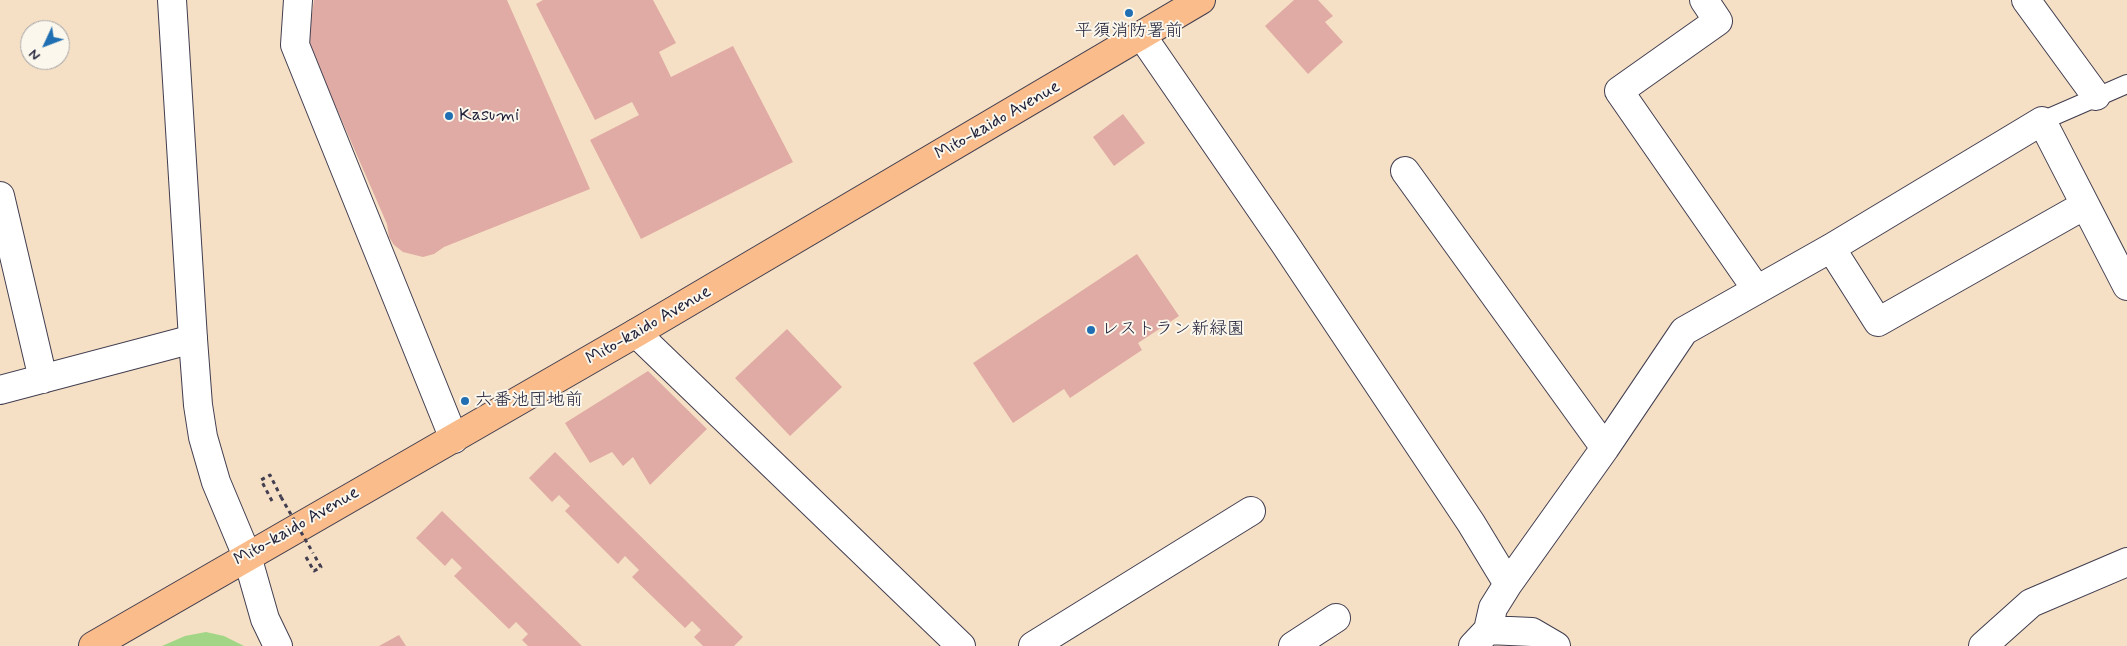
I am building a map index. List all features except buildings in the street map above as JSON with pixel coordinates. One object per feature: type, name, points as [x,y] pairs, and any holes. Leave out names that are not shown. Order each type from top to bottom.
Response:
[{"type":"main road","name":"Mito-kaido Avenue","points":[[93,646],[636,334],[1201,0]]},
{"type":"street","points":[[172,0],[198,405],[209,464],[248,556],[265,619],[278,646]]},
{"type":"street","points":[[298,0],[295,44],[454,439]]},
{"type":"street","points":[[1704,0],[1718,21],[1619,91],[1757,290]]},
{"type":"street","points":[[2026,0],[2096,96]]},
{"type":"street","points":[[1142,36],[1296,260],[1471,523],[1508,584]]},
{"type":"street","points":[[1556,646],[1532,632],[1481,638],[1493,608],[1508,584],[1605,448],[1684,331],[1831,248],[2042,121],[2127,286]]},
{"type":"street","points":[[1405,171],[1605,448]]},
{"type":"street","points":[[0,196],[43,379]]},
{"type":"street","points":[[1831,248],[1878,322],[2085,205]]},
{"type":"street","points":[[636,334],[961,646]]},
{"type":"street","points":[[0,390],[193,339]]},
{"type":"street","points":[[1033,646],[1250,511]]},
{"type":"street","points":[[1983,646],[2031,603],[2127,562]]},
{"type":"street","points":[[1294,646],[1336,618]]},
{"type":"lane","points":[[2042,121],[2127,84]]},
{"type":"path","points":[[272,501],[261,480],[270,475],[321,567],[314,571],[306,556]]},
{"type":"green space","points":[[206,632],[224,636],[244,646],[162,646],[185,636]]},
{"type":"place","name":"平須消防署前","points":[[1129,13]]},
{"type":"place","name":"Kasumi","points":[[449,116]]},
{"type":"place","name":"レストラン新緑園","points":[[1091,330]]},
{"type":"place","name":"六番池団地前","points":[[465,401]]}]
